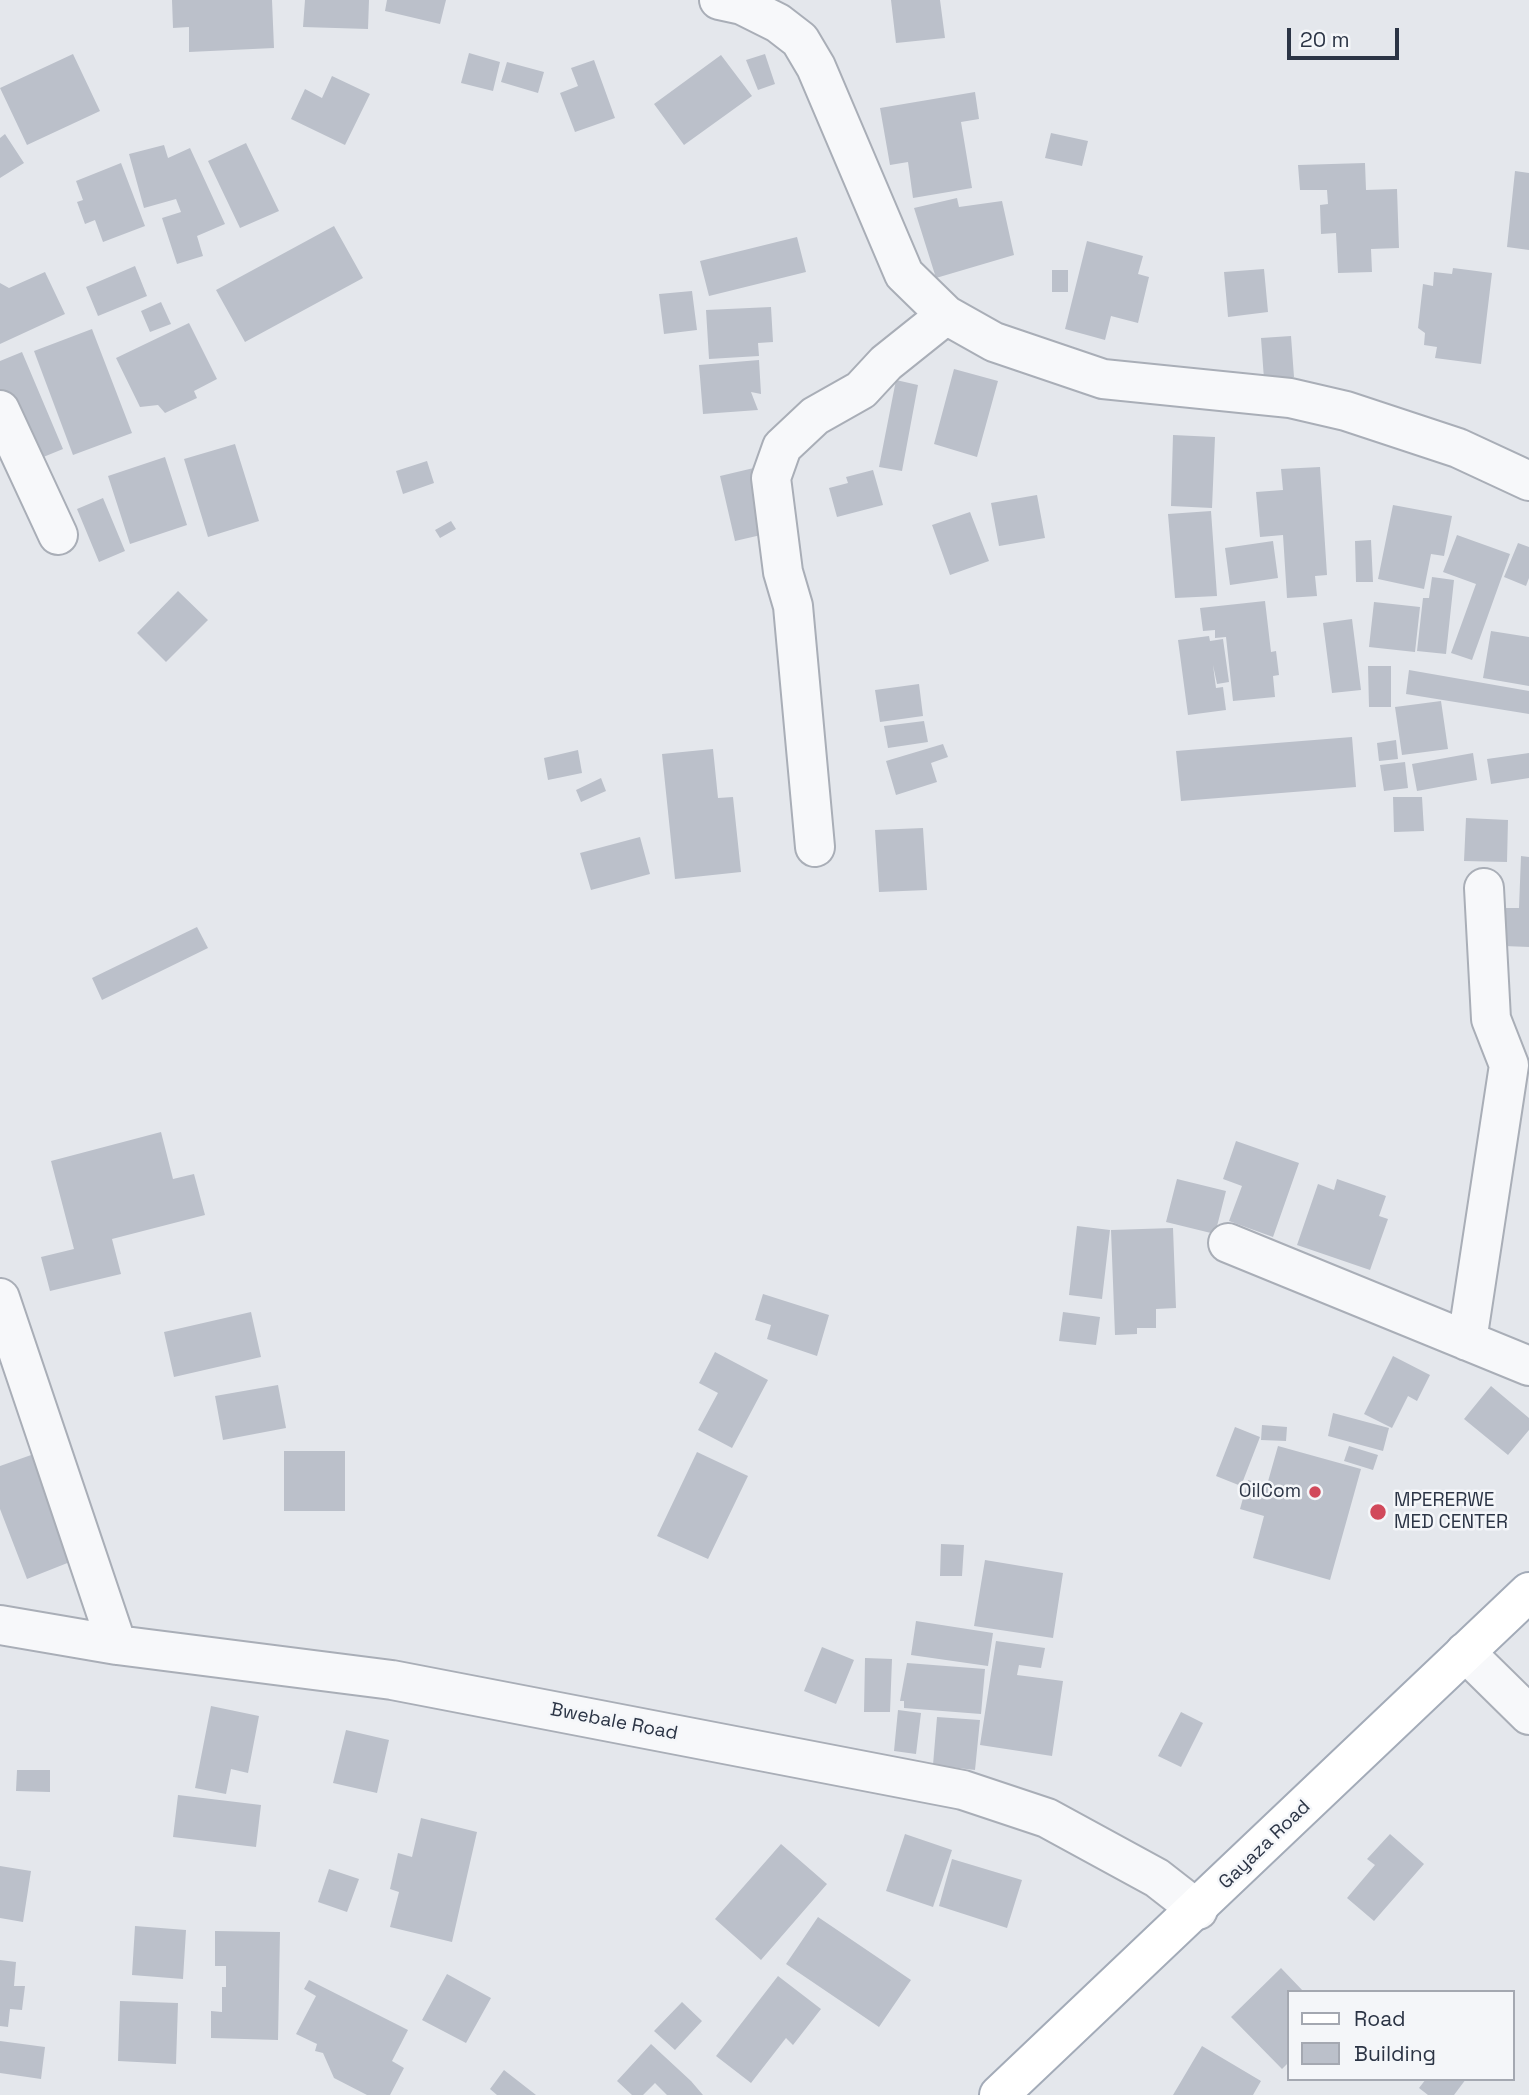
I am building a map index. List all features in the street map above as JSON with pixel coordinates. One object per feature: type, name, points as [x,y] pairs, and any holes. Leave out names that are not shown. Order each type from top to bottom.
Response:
[{"type":"main road","name":"Gayaza Road","points":[[999,2095],[1198,1910],[1529,1592]]},
{"type":"street","points":[[719,0],[741,5],[778,23],[800,40],[816,67],[904,274],[946,315],[994,342],[1103,379],[1290,398],[1346,411],[1458,449],[1529,481]]},
{"type":"street","points":[[815,847],[793,606],[783,572],[771,478],[782,447],[815,416],[861,390],[886,363],[946,315]]},
{"type":"street","points":[[0,410],[58,535]]},
{"type":"street","points":[[1467,1341],[1509,1065],[1491,1019],[1485,888]]},
{"type":"street","points":[[1228,1243],[1529,1366]]},
{"type":"street","points":[[0,1298],[117,1645]]},
{"type":"street","name":"Bwebale Road","points":[[0,1625],[117,1645],[392,1680],[963,1790],[1047,1818],[1157,1878],[1198,1910]]},
{"type":"street","points":[[1465,1652],[1529,1715]]},
{"type":"building","points":[[172,0],[272,0],[274,48],[189,52],[189,27],[173,28]]},
{"type":"building","points":[[305,0],[369,0],[368,29],[303,27]]},
{"type":"building","points":[[387,0],[446,0],[440,24],[385,11]]},
{"type":"building","points":[[891,0],[940,0],[945,38],[896,43]]},
{"type":"building","points":[[469,53],[500,62],[493,91],[461,83]]},
{"type":"building","points":[[73,54],[100,111],[27,145],[0,88]]},
{"type":"building","points":[[765,54],[775,84],[758,90],[746,60]]},
{"type":"building","points":[[721,55],[752,96],[684,145],[654,104]]},
{"type":"building","points":[[594,60],[615,118],[575,132],[560,93],[578,86],[571,68]]},
{"type":"building","points":[[507,62],[544,72],[538,93],[501,82]]},
{"type":"building","points":[[332,76],[370,94],[345,145],[291,119],[305,89],[322,98]]},
{"type":"building","points":[[975,92],[979,119],[961,122],[972,188],[913,198],[908,162],[890,165],[880,108]]},
{"type":"building","points":[[1051,133],[1088,141],[1082,166],[1045,158]]},
{"type":"building","points":[[5,134],[24,163],[0,178],[0,138]]},
{"type":"building","points":[[246,143],[279,211],[240,228],[208,161]]},
{"type":"building","points":[[164,145],[168,158],[190,148],[225,224],[197,236],[203,256],[177,264],[162,218],[181,212],[176,199],[144,208],[129,154]]},
{"type":"building","points":[[121,163],[145,226],[103,242],[95,220],[85,224],[77,202],[83,200],[76,181]]},
{"type":"building","points":[[1365,163],[1366,190],[1397,189],[1399,248],[1371,249],[1372,272],[1338,273],[1336,233],[1321,234],[1320,205],[1328,204],[1327,190],[1300,190],[1298,165]]},
{"type":"building","points":[[1515,171],[1529,173],[1529,250],[1507,247]]},
{"type":"building","points":[[957,198],[959,207],[1002,201],[1014,255],[936,278],[914,208]]},
{"type":"building","points":[[334,226],[363,278],[245,342],[216,290]]},
{"type":"building","points":[[797,237],[806,272],[709,296],[700,261]]},
{"type":"building","points":[[1087,241],[1143,256],[1138,274],[1149,277],[1138,323],[1111,316],[1105,340],[1065,329]]},
{"type":"building","points":[[135,266],[147,296],[98,316],[86,287]]},
{"type":"building","points":[[1453,268],[1492,273],[1481,364],[1435,358],[1437,347],[1424,345],[1425,333],[1418,328],[1423,284],[1433,286],[1434,272],[1452,274]]},
{"type":"building","points":[[1264,269],[1268,312],[1228,317],[1224,272]]},
{"type":"building","points":[[1052,270],[1068,270],[1068,292],[1052,292]]},
{"type":"building","points":[[45,272],[65,314],[0,344],[0,283],[9,288]]},
{"type":"building","points":[[692,291],[697,330],[664,334],[659,294]]},
{"type":"building","points":[[161,302],[171,324],[150,332],[141,311]]},
{"type":"building","points":[[771,307],[773,342],[758,343],[759,356],[709,359],[706,310]]},
{"type":"building","points":[[189,323],[217,379],[194,391],[197,398],[165,413],[158,405],[140,407],[116,358]]},
{"type":"building","points":[[92,329],[132,433],[73,455],[34,351]]},
{"type":"building","points":[[1291,336],[1294,377],[1264,379],[1261,338]]},
{"type":"building","points":[[22,352],[63,449],[31,462],[0,389],[0,361]]},
{"type":"building","points":[[759,360],[761,394],[751,392],[758,410],[703,414],[699,365]]},
{"type":"building","points":[[954,369],[998,381],[977,457],[934,444]]},
{"type":"building","points":[[896,380],[918,385],[902,471],[879,467]]},
{"type":"building","points":[[1173,435],[1215,437],[1212,508],[1171,506]]},
{"type":"building","points":[[235,444],[259,521],[208,537],[184,459]]},
{"type":"building","points":[[165,457],[187,525],[130,544],[108,476]]},
{"type":"building","points":[[427,461],[434,483],[403,494],[396,471]]},
{"type":"building","points":[[758,467],[774,532],[735,541],[720,476]]},
{"type":"building","points":[[1320,467],[1327,575],[1315,576],[1317,596],[1287,598],[1283,535],[1260,537],[1256,492],[1283,490],[1281,469]]},
{"type":"building","points":[[873,470],[883,505],[837,517],[829,488],[848,483],[846,477]]},
{"type":"building","points":[[1037,495],[1045,538],[999,546],[991,503]]},
{"type":"building","points":[[103,498],[125,551],[99,562],[77,509]]},
{"type":"building","points":[[1393,505],[1452,516],[1444,556],[1431,554],[1424,589],[1378,579]]},
{"type":"building","points":[[1211,511],[1217,596],[1175,598],[1168,514]]},
{"type":"building","points":[[970,512],[989,561],[950,575],[932,525]]},
{"type":"building","points":[[451,521],[456,529],[440,538],[435,530]]},
{"type":"building","points":[[1457,535],[1510,554],[1472,660],[1451,653],[1476,584],[1443,572]]},
{"type":"building","points":[[1371,540],[1373,582],[1356,582],[1355,541]]},
{"type":"building","points":[[1273,541],[1278,578],[1230,585],[1225,548]]},
{"type":"building","points":[[1518,543],[1529,547],[1529,578],[1526,586],[1504,577]]},
{"type":"building","points":[[1432,577],[1454,580],[1446,654],[1417,651],[1423,598],[1429,598]]},
{"type":"building","points":[[178,591],[208,620],[166,662],[137,633]]},
{"type":"building","points":[[1265,601],[1271,652],[1276,651],[1279,675],[1273,676],[1275,697],[1233,701],[1226,637],[1215,638],[1215,630],[1203,631],[1200,608]]},
{"type":"building","points":[[1374,602],[1420,607],[1415,652],[1369,647]]},
{"type":"building","points":[[1352,619],[1361,690],[1332,693],[1323,623]]},
{"type":"building","points":[[1491,631],[1529,637],[1529,686],[1483,678]]},
{"type":"building","points":[[1209,636],[1210,641],[1223,639],[1229,682],[1217,684],[1213,665],[1216,688],[1223,687],[1226,710],[1188,715],[1178,640]]},
{"type":"building","points":[[1368,666],[1391,666],[1391,707],[1369,707]]},
{"type":"building","points":[[1409,670],[1529,691],[1529,714],[1406,694]]},
{"type":"building","points":[[919,684],[923,716],[880,722],[875,690]]},
{"type":"building","points":[[1441,701],[1448,749],[1402,755],[1395,707]]},
{"type":"building","points":[[924,721],[928,742],[888,748],[884,726]]},
{"type":"building","points":[[1352,737],[1356,787],[1181,801],[1176,751]]},
{"type":"building","points":[[1396,740],[1398,759],[1379,761],[1377,743]]},
{"type":"building","points":[[943,744],[948,757],[931,763],[937,782],[896,795],[886,761]]},
{"type":"building","points":[[713,749],[718,798],[733,797],[741,872],[675,879],[662,754]]},
{"type":"building","points":[[578,750],[582,773],[548,780],[544,758]]},
{"type":"building","points":[[1473,753],[1477,780],[1417,791],[1412,764]]},
{"type":"building","points":[[1529,753],[1529,778],[1491,784],[1487,759]]},
{"type":"building","points":[[1405,762],[1408,788],[1384,791],[1380,765]]},
{"type":"building","points":[[601,778],[606,791],[581,802],[576,790]]},
{"type":"building","points":[[1393,797],[1422,797],[1424,831],[1394,832]]},
{"type":"building","points":[[1466,818],[1508,820],[1507,862],[1464,861]]},
{"type":"building","points":[[923,828],[927,890],[879,892],[875,830]]},
{"type":"building","points":[[640,837],[650,874],[591,890],[580,853]]},
{"type":"building","points":[[1521,856],[1529,857],[1529,947],[1504,946],[1505,908],[1519,908]]},
{"type":"building","points":[[197,927],[208,948],[102,1000],[92,978]]},
{"type":"building","points":[[161,1132],[173,1179],[194,1174],[205,1215],[112,1239],[121,1274],[50,1291],[41,1257],[74,1249],[51,1161]]},
{"type":"building","points":[[1236,1141],[1299,1163],[1273,1237],[1229,1221],[1242,1186],[1223,1179]]},
{"type":"building","points":[[1177,1179],[1226,1191],[1215,1234],[1166,1222]]},
{"type":"building","points":[[1337,1179],[1386,1196],[1379,1216],[1388,1219],[1370,1270],[1297,1245],[1318,1184],[1334,1190]]},
{"type":"building","points":[[1077,1226],[1110,1230],[1102,1299],[1069,1295]]},
{"type":"building","points":[[1173,1228],[1176,1308],[1156,1309],[1156,1328],[1137,1328],[1137,1334],[1115,1335],[1111,1230]]},
{"type":"building","points":[[763,1294],[829,1315],[817,1356],[767,1339],[771,1325],[755,1320]]},
{"type":"building","points":[[251,1312],[261,1357],[174,1377],[164,1332]]},
{"type":"building","points":[[1063,1312],[1100,1317],[1096,1345],[1059,1341]]},
{"type":"building","points":[[715,1352],[768,1380],[732,1448],[698,1430],[718,1393],[699,1383]]},
{"type":"building","points":[[1393,1356],[1430,1375],[1417,1401],[1408,1396],[1392,1428],[1364,1414]]},
{"type":"building","points":[[278,1385],[286,1428],[223,1440],[215,1396]]},
{"type":"building","points":[[1491,1386],[1529,1418],[1529,1430],[1508,1455],[1464,1419]]},
{"type":"building","points":[[1333,1413],[1389,1428],[1383,1451],[1328,1436]]},
{"type":"building","points":[[1262,1425],[1287,1427],[1286,1441],[1261,1440]]},
{"type":"building","points":[[1235,1427],[1260,1437],[1241,1486],[1216,1476]]},
{"type":"building","points":[[1278,1446],[1361,1469],[1330,1580],[1253,1558],[1264,1516],[1240,1509],[1248,1480],[1267,1485]]},
{"type":"building","points":[[1349,1446],[1378,1455],[1373,1470],[1344,1461]]},
{"type":"building","points":[[284,1451],[345,1451],[345,1511],[284,1511]]},
{"type":"building","points":[[697,1452],[748,1476],[708,1559],[657,1536]]},
{"type":"building","points":[[34,1454],[75,1560],[27,1579],[0,1509],[0,1466]]},
{"type":"building","points":[[941,1544],[964,1545],[962,1576],[940,1576]]},
{"type":"building","points":[[985,1560],[1063,1573],[1053,1638],[974,1626]]},
{"type":"building","points":[[916,1621],[993,1633],[988,1666],[911,1655]]},
{"type":"building","points":[[996,1641],[1045,1648],[1041,1668],[1019,1665],[1017,1675],[1063,1681],[1052,1756],[980,1745]]},
{"type":"building","points":[[822,1647],[854,1660],[836,1704],[804,1691]]},
{"type":"building","points":[[865,1658],[892,1659],[890,1712],[864,1712]]},
{"type":"building","points":[[907,1663],[985,1669],[981,1714],[904,1708],[904,1701],[900,1701]]},
{"type":"building","points":[[211,1706],[259,1716],[248,1773],[231,1769],[226,1794],[195,1788]]},
{"type":"building","points":[[898,1710],[921,1713],[916,1754],[894,1751]]},
{"type":"building","points":[[1181,1712],[1203,1723],[1181,1767],[1158,1756]]},
{"type":"building","points":[[937,1717],[980,1720],[975,1770],[933,1765]]},
{"type":"building","points":[[346,1730],[389,1740],[377,1793],[333,1783]]},
{"type":"building","points":[[17,1770],[50,1770],[50,1792],[16,1791]]},
{"type":"building","points":[[178,1795],[261,1805],[256,1847],[173,1837]]},
{"type":"building","points":[[421,1818],[477,1832],[452,1942],[390,1927],[399,1892],[390,1889],[398,1853],[412,1857]]},
{"type":"building","points":[[905,1834],[952,1850],[933,1907],[886,1891]]},
{"type":"building","points":[[1390,1834],[1424,1864],[1374,1921],[1347,1898],[1375,1865],[1367,1859]]},
{"type":"building","points":[[781,1844],[827,1884],[761,1960],[715,1919]]},
{"type":"building","points":[[952,1859],[1022,1880],[1007,1928],[939,1906]]},
{"type":"building","points":[[0,1866],[31,1871],[23,1922],[0,1918]]},
{"type":"building","points":[[329,1869],[359,1879],[347,1912],[318,1902]]},
{"type":"building","points":[[818,1917],[911,1980],[879,2027],[786,1964]]},
{"type":"building","points":[[135,1926],[186,1930],[183,1979],[132,1975]]},
{"type":"building","points":[[215,1931],[280,1932],[278,2040],[211,2038],[211,2011],[222,2012],[222,1987],[226,1987],[226,1966],[215,1966]]},
{"type":"building","points":[[0,1960],[16,1962],[14,1986],[25,1986],[22,2010],[10,2009],[8,2027],[0,2026]]},
{"type":"building","points":[[1281,1968],[1302,1990],[1288,1990],[1288,2063],[1282,2069],[1231,2017]]},
{"type":"building","points":[[447,1974],[491,1998],[466,2043],[422,2020]]},
{"type":"building","points":[[778,1976],[821,2009],[793,2045],[786,2038],[751,2083],[716,2056]]},
{"type":"building","points":[[309,1980],[408,2030],[392,2061],[404,2068],[390,2095],[367,2095],[334,2078],[323,2053],[315,2051],[317,2044],[296,2034],[316,1996],[304,1989]]},
{"type":"building","points":[[120,2001],[178,2003],[176,2064],[118,2061]]},
{"type":"building","points":[[682,2002],[702,2021],[675,2050],[654,2031]]},
{"type":"building","points":[[0,2041],[45,2047],[41,2079],[0,2073]]},
{"type":"building","points":[[651,2044],[703,2095],[667,2095],[655,2083],[643,2095],[632,2095],[617,2081]]},
{"type":"building","points":[[1202,2046],[1261,2081],[1253,2095],[1173,2095]]},
{"type":"building","points":[[504,2070],[536,2095],[497,2095],[490,2089]]},
{"type":"building","points":[[1424,2081],[1464,2081],[1454,2095],[1428,2095],[1419,2088]]},
{"type":"place","name":"OilCom","points":[[1315,1492]]},
{"type":"place","name":"MPERERWE MED CENTER","points":[[1378,1512]]}]
